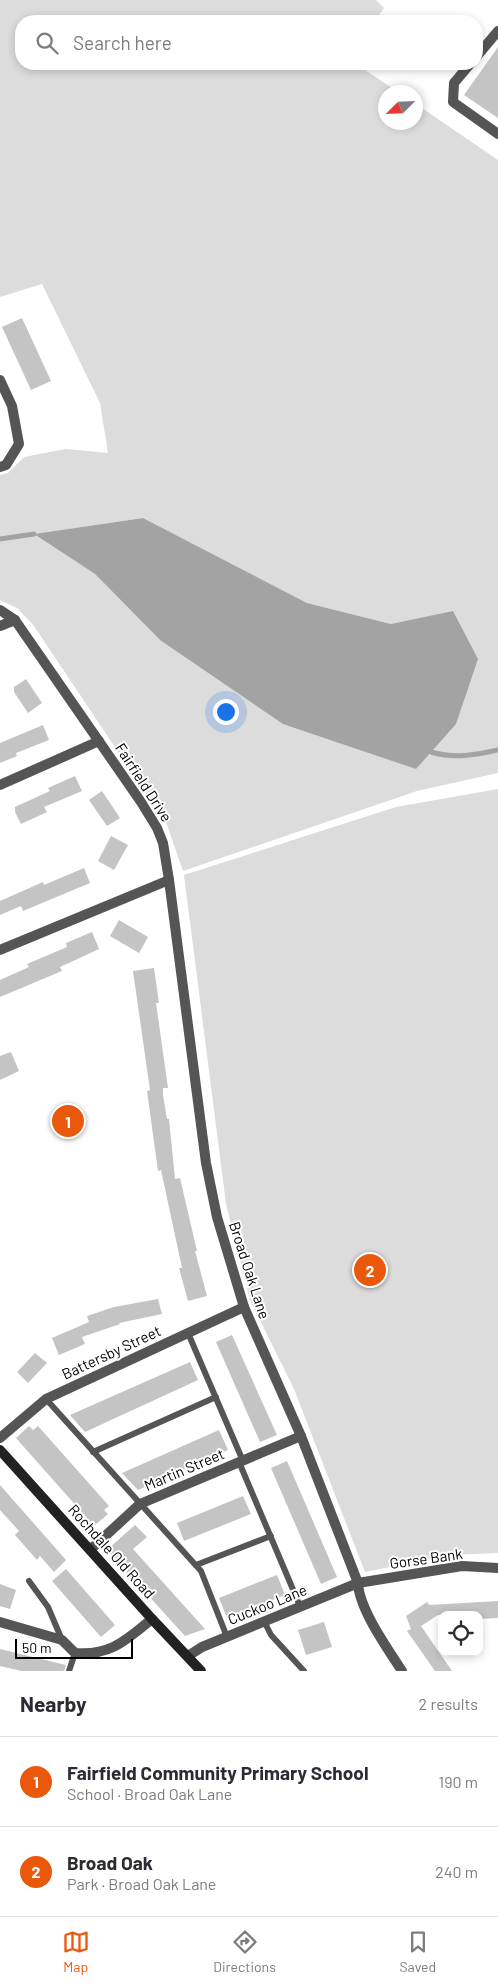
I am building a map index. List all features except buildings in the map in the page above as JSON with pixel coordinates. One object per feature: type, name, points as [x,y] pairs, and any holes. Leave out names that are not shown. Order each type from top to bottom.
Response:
[{"type":"main road","name":"Rochdale Old Road","points":[[0,1450],[152,1619],[202,1671]]},
{"type":"street","points":[[483,49],[498,31]]},
{"type":"street","points":[[465,70],[454,83],[453,102],[498,134]]},
{"type":"street","points":[[0,380],[12,406],[19,444],[6,465],[0,467]]},
{"type":"street","points":[[0,610],[15,620]]},
{"type":"street","points":[[0,626],[15,620]]},
{"type":"street","name":"Fairfield Drive","points":[[15,620],[157,828],[169,880]]},
{"type":"street","points":[[0,785],[99,741]]},
{"type":"street","points":[[0,950],[169,880]]},
{"type":"street","name":"Broad Oak Lane","points":[[169,880],[206,1163],[217,1217],[244,1307],[301,1436],[358,1583],[358,1595],[380,1636],[402,1671]]},
{"type":"street","name":"Battersby Street","points":[[0,1438],[46,1399],[244,1307]]},
{"type":"street","name":"Martin Street","points":[[91,1549],[140,1504],[301,1436]]},
{"type":"street","name":"Gorse Bank","points":[[358,1583],[462,1566],[498,1568]]},
{"type":"street","name":"Cuckoo Lane","points":[[188,1656],[202,1647],[358,1583]]},
{"type":"street","points":[[0,1622],[62,1640],[75,1653],[94,1654],[120,1646],[152,1619]]},
{"type":"lane","points":[[188,1333],[216,1397],[300,1606]]},
{"type":"lane","points":[[93,1452],[216,1397]]},
{"type":"lane","points":[[46,1399],[196,1565],[227,1637]]},
{"type":"lane","points":[[196,1565],[271,1536]]},
{"type":"lane","points":[[29,1581],[48,1607],[62,1640]]},
{"type":"lane","points":[[264,1621],[271,1635],[304,1671]]},
{"type":"lane","points":[[69,1671],[75,1653]]},
{"type":"shaded area","points":[[0,0],[376,0],[384,8],[379,15],[15,15],[15,70],[365,70],[388,85],[378,85],[378,130],[423,130],[423,109],[498,160],[498,773],[417,791],[183,871],[167,825],[34,626],[17,608],[0,600],[0,475],[8,473],[24,457],[66,449],[108,453],[100,403],[42,284],[0,297]],"holes":[[[143,518],[307,603],[391,624],[453,612],[416,769],[160,640],[95,574],[34,534]]]},
{"type":"shaded area","points":[[143,518],[307,603],[391,624],[453,611],[478,659],[456,724],[416,769],[283,724],[160,640],[95,574],[34,534]]},
{"type":"shaded area","points":[[498,789],[498,1553],[449,1555],[365,1572],[294,1389],[250,1300],[226,1204],[184,875],[396,807]]},
{"type":"waterway","points":[[0,539],[34,534]]},
{"type":"waterway","points":[[431,752],[457,756],[498,750]]},
{"type":"place","name":"Fairfield Community Primary School","points":[[68,1121]]},
{"type":"place","name":"Broad Oak","points":[[370,1270]]}]
